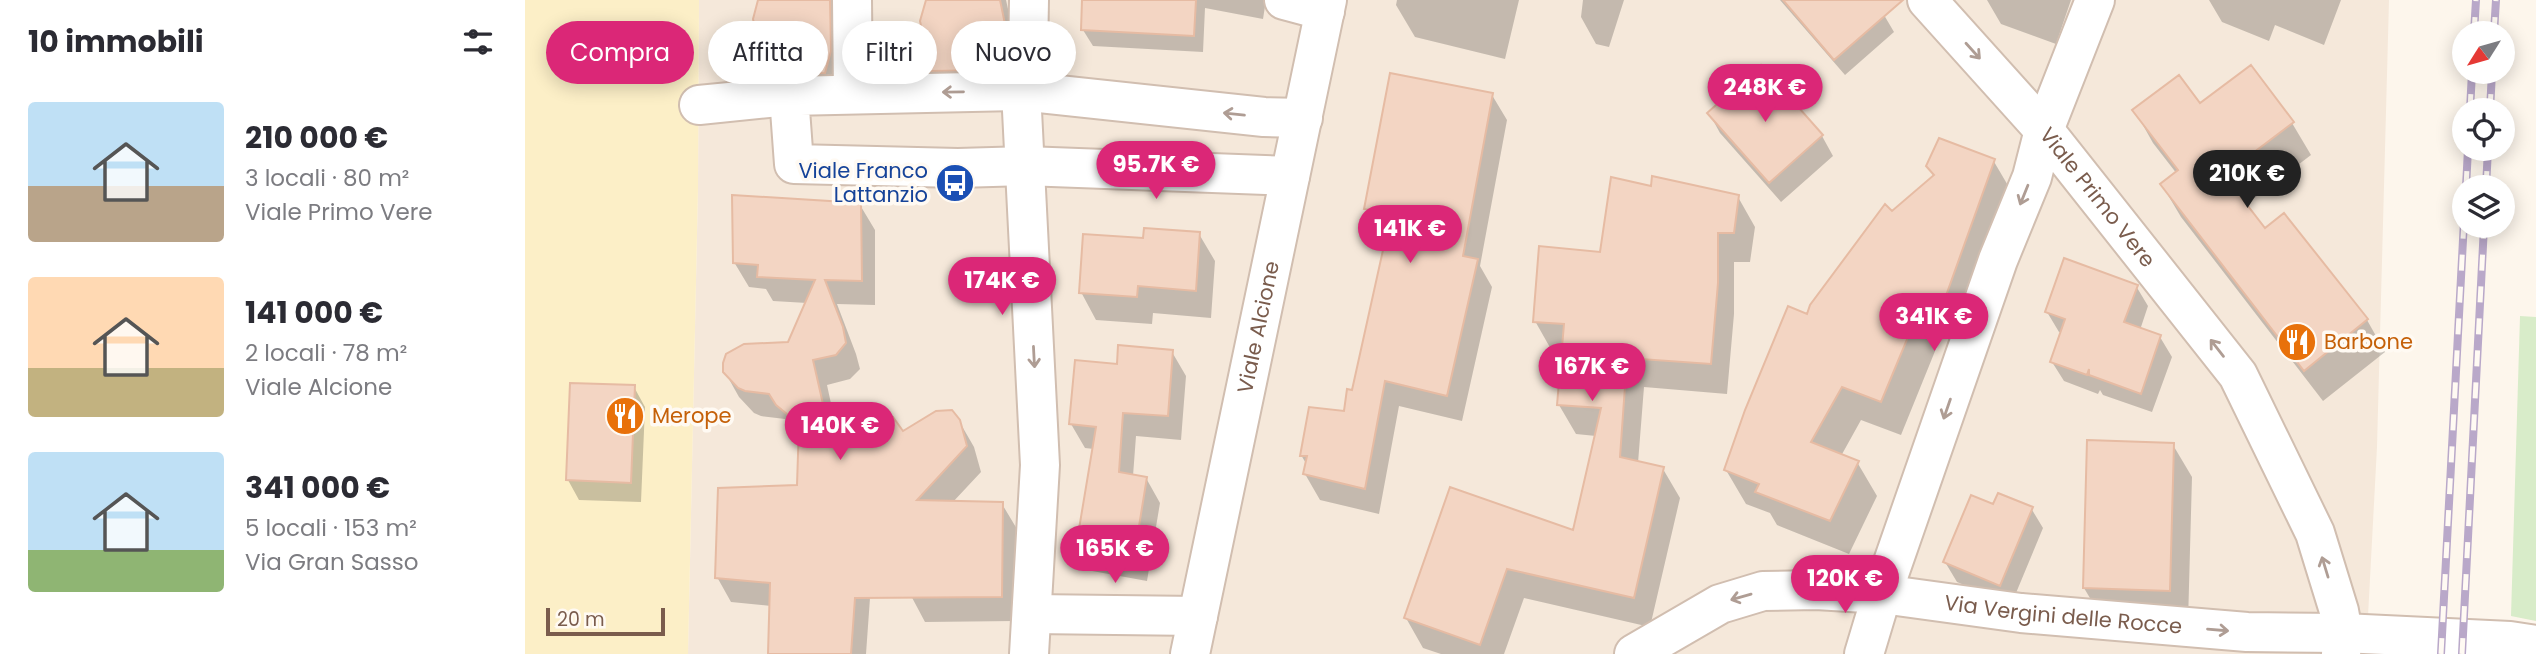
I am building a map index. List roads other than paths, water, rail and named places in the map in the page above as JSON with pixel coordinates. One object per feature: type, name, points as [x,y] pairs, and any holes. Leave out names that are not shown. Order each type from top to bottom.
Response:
[{"type":"street","points":[[852,0],[853,94]]},
{"type":"street","points":[[1029,0],[1028,54],[1021,91],[1040,465],[1029,654]]},
{"type":"street","points":[[1284,0],[1326,6]]},
{"type":"street","name":"Viale Primo Vere","points":[[1927,0],[2044,130],[2238,375],[2255,405],[2315,533],[2339,611],[2342,643]]},
{"type":"street","points":[[1864,654],[1882,594],[1998,260],[2032,177],[2044,130],[2095,0]]},
{"type":"street","name":"Viale Alcione","points":[[1190,654],[1326,6]]},
{"type":"street","points":[[699,105],[789,96],[1021,91],[1264,117],[1303,118]]},
{"type":"street","points":[[789,96],[794,164],[958,168],[1025,166],[1290,176]]},
{"type":"street","name":"Via Vergini delle Rocce","points":[[1634,654],[1720,604],[1763,591],[1816,590],[1882,594],[2061,617],[2247,632],[2342,643],[2523,643]]},
{"type":"street","points":[[1033,598],[1198,616]]},
{"type":"railway","points":[[2475,21],[2476,0]]},
{"type":"railway","points":[[2495,21],[2496,0]]},
{"type":"railway","points":[[2471,84],[2471,98]]},
{"type":"railway","points":[[2491,84],[2491,98]]},
{"type":"railway","points":[[2467,161],[2467,175]]},
{"type":"railway","points":[[2487,161],[2487,175]]},
{"type":"railway","points":[[2441,654],[2463,238]]},
{"type":"railway","points":[[2462,654],[2483,238]]},
{"type":"place","name":"Viale Franco Lattanzio","points":[[955,183]]},
{"type":"place","name":"Barbone","points":[[2297,342]]},
{"type":"place","name":"Merope","points":[[625,416]]}]
